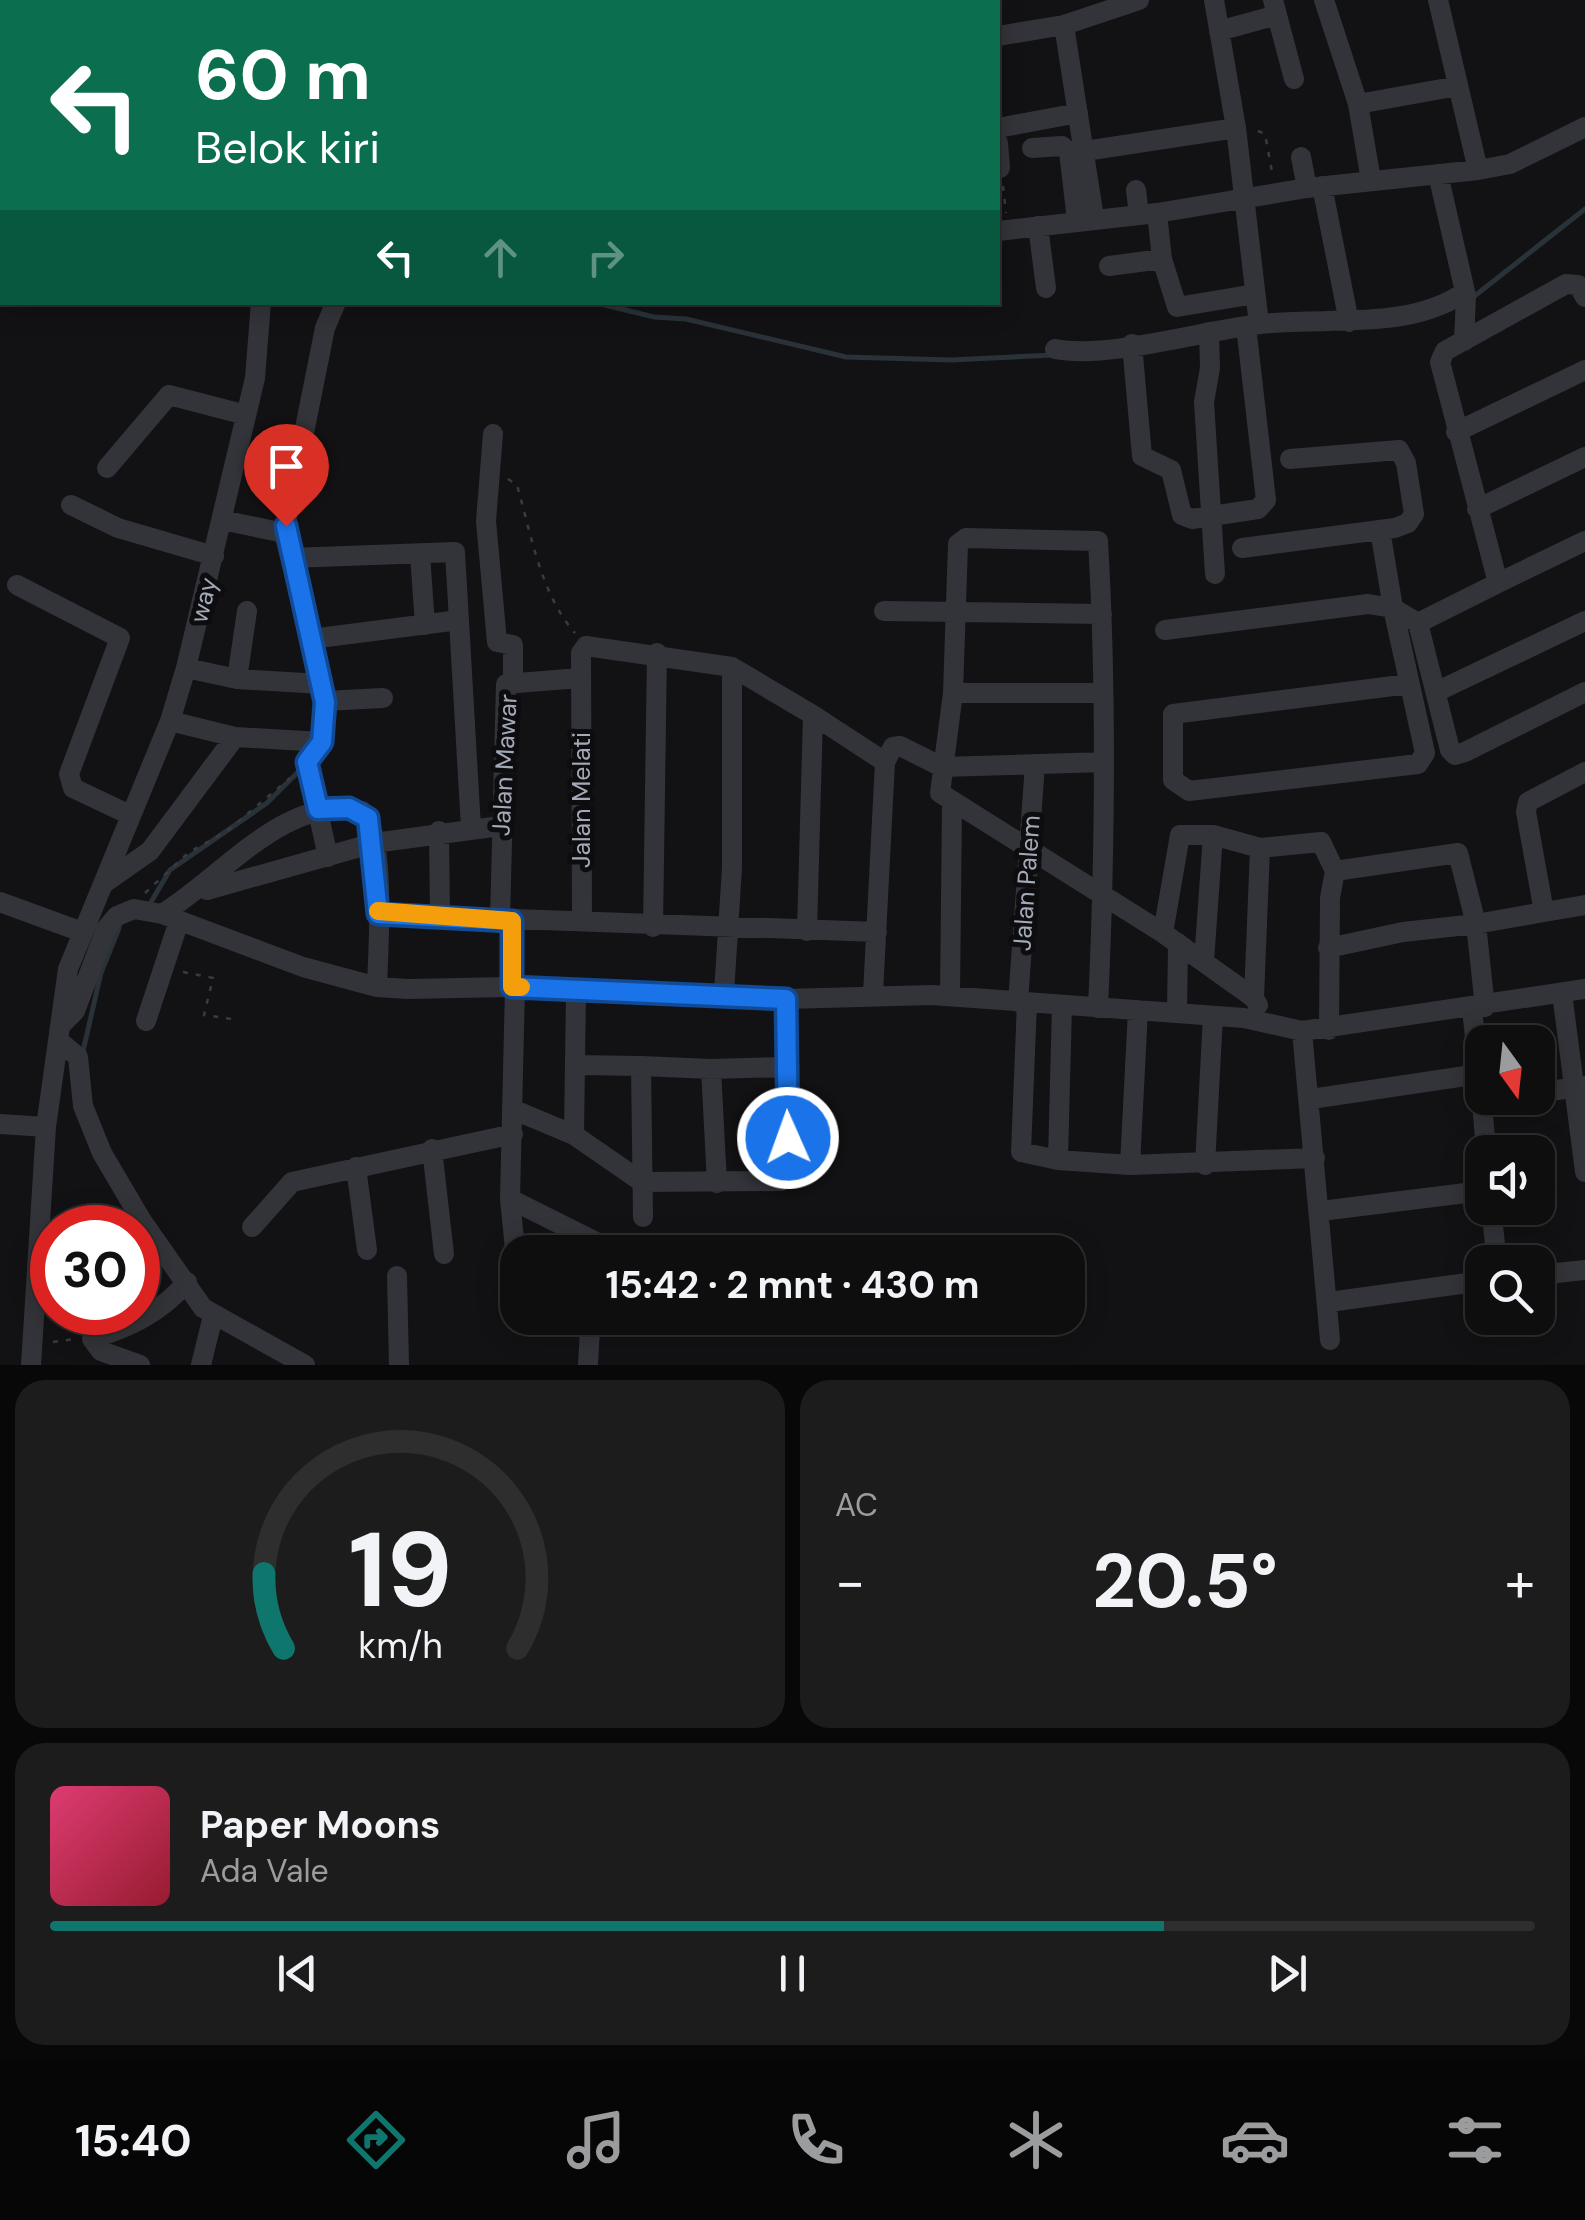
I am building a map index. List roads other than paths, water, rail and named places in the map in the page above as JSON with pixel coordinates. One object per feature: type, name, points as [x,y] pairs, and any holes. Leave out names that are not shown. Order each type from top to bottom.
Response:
[{"type":"street","points":[[1000,36],[1064,25],[1084,10],[1139,0]]},
{"type":"street","points":[[1132,344],[1143,459],[1171,470],[1182,515],[1192,519],[1258,509],[1266,500],[1252,325],[1255,294],[1236,128],[1214,0]]},
{"type":"street","points":[[1324,0],[1358,104],[1371,180]]},
{"type":"street","points":[[1438,0],[1478,170]]},
{"type":"street","points":[[1219,31],[1275,8],[1294,78]]},
{"type":"street","points":[[1064,25],[1085,151],[1085,219]]},
{"type":"street","points":[[1358,104],[1458,86]]},
{"type":"street","points":[[1000,128],[1078,112]]},
{"type":"street","points":[[1003,230],[1148,214],[1314,187],[1478,170],[1510,164],[1585,127]]},
{"type":"street","points":[[1085,151],[1236,128]]},
{"type":"street","points":[[1032,148],[1062,146],[1069,152],[1085,219]]},
{"type":"street","points":[[1301,157],[1314,187],[1349,322]]},
{"type":"street","points":[[1438,174],[1466,298],[1464,340]]},
{"type":"street","points":[[1136,190],[1148,214],[1177,307],[1255,294]]},
{"type":"street","points":[[1038,226],[1046,288]]},
{"type":"street","points":[[1109,266],[1162,259]]},
{"type":"street","points":[[1498,583],[1440,362],[1445,351],[1566,284],[1578,284],[1585,297]]},
{"type":"street","points":[[1055,349],[1091,350],[1252,325],[1349,322],[1466,298]]},
{"type":"street","name":"way","points":[[31,1355],[46,1128],[68,969],[170,721],[186,668],[255,378],[260,305]]},
{"type":"street","points":[[328,858],[307,762],[322,742],[323,693],[284,533],[325,328],[335,305]]},
{"type":"street","points":[[1210,332],[1210,371],[1204,396],[1215,574]]},
{"type":"street","points":[[1456,432],[1585,370]]},
{"type":"street","points":[[107,468],[169,395],[246,415]]},
{"type":"street","points":[[493,434],[486,521],[498,642],[513,645],[513,681]]},
{"type":"street","points":[[1242,548],[1380,530],[1408,524],[1414,514],[1406,462],[1399,450],[1290,458]]},
{"type":"street","points":[[1477,509],[1585,457]]},
{"type":"street","points":[[71,505],[118,528],[214,556]]},
{"type":"street","points":[[222,520],[284,533]]},
{"type":"street","points":[[1380,530],[1425,754],[1418,764],[1189,792],[1174,780],[1172,714],[1410,684]]},
{"type":"street","points":[[1098,1008],[1103,899],[1104,762],[1102,614],[1096,538],[961,540],[953,693],[939,790],[952,804],[1103,899],[1171,938],[1204,960],[1254,998],[1268,1021]]},
{"type":"street","points":[[1418,623],[1585,541]]},
{"type":"street","points":[[290,558],[456,552],[471,828]]},
{"type":"street","points":[[420,554],[425,625]]},
{"type":"street","points":[[17,584],[120,638],[69,774],[73,788],[130,815]]},
{"type":"street","points":[[1164,630],[1368,604],[1393,608],[1418,623],[1455,755],[1585,692]]},
{"type":"street","points":[[237,679],[247,611]]},
{"type":"street","points":[[884,611],[1102,614]]},
{"type":"street","points":[[311,638],[459,620]]},
{"type":"street","points":[[1436,692],[1585,621]]},
{"type":"street","name":"Jalan Melati","points":[[582,922],[581,653],[586,646],[657,653]]},
{"type":"street","points":[[653,927],[657,653],[732,666],[885,762]]},
{"type":"street","points":[[724,993],[729,929],[732,666]]},
{"type":"street","points":[[186,668],[323,693],[383,698]]},
{"type":"street","name":"Jalan Mawar","points":[[514,1235],[510,1200],[514,987],[500,826],[506,686],[513,681],[580,678]]},
{"type":"street","points":[[953,693],[1103,693]]},
{"type":"street","points":[[807,931],[813,715]]},
{"type":"street","points":[[170,721],[236,736],[322,742]]},
{"type":"street","points":[[101,886],[150,851],[236,736]]},
{"type":"street","points":[[873,994],[885,762],[893,747],[900,746],[942,767],[1104,762]]},
{"type":"street","name":"Jalan Palem","points":[[1035,764],[1022,1002],[1021,1152],[1058,1160]]},
{"type":"street","points":[[1544,912],[1526,808],[1585,772]]},
{"type":"street","points":[[950,996],[952,804]]},
{"type":"street","points":[[146,1022],[164,968],[170,917],[290,818],[318,809],[362,811],[368,818],[374,843],[378,914],[377,987]]},
{"type":"street","points":[[196,893],[374,843],[439,831],[500,826]]},
{"type":"street","points":[[439,831],[440,917]]},
{"type":"street","points":[[1177,1014],[1171,938],[1177,838],[1186,832],[1213,835],[1260,848],[1319,842],[1335,871],[1328,948],[1329,1030]]},
{"type":"street","points":[[1204,960],[1213,835]]},
{"type":"street","points":[[1335,871],[1460,845],[1476,924],[1478,1025]]},
{"type":"street","points":[[1254,998],[1260,848]]},
{"type":"street","points":[[0,902],[82,932]]},
{"type":"street","points":[[1328,948],[1415,930],[1585,905]]},
{"type":"street","points":[[305,1365],[212,1316],[135,1210],[87,1118],[78,1056],[60,1033],[75,1011],[106,928],[117,916],[134,909],[170,917],[304,967],[377,987],[724,993],[786,999],[873,994],[950,996],[1268,1021],[1302,1031],[1478,1008],[1585,989]]},
{"type":"street","points":[[378,914],[653,927],[876,932]]},
{"type":"street","points":[[574,1134],[576,990]]},
{"type":"street","points":[[1562,993],[1579,1087],[1585,1172]]},
{"type":"street","points":[[512,1109],[574,1134],[642,1182],[781,1181],[789,1174],[786,999]]},
{"type":"street","points":[[1062,1005],[1058,1160],[1205,1165],[1315,1158]]},
{"type":"street","points":[[1130,1165],[1138,1010]]},
{"type":"street","points":[[1205,1165],[1212,1016]]},
{"type":"street","points":[[1302,1031],[1330,1340]]},
{"type":"street","points":[[577,1065],[785,1067]]},
{"type":"street","points":[[641,1066],[644,1217]]},
{"type":"street","points":[[711,1069],[717,1182]]},
{"type":"street","points":[[1311,1099],[1465,1076]]},
{"type":"street","points":[[0,1124],[46,1128]]},
{"type":"street","points":[[252,1227],[292,1182],[513,1134]]},
{"type":"street","points":[[432,1149],[444,1254]]},
{"type":"street","points":[[356,1167],[367,1250]]},
{"type":"street","points":[[1321,1211],[1465,1192]]},
{"type":"street","points":[[510,1200],[581,1235]]},
{"type":"street","points":[[1555,1273],[1585,1270]]},
{"type":"street","points":[[397,1276],[404,1365]]},
{"type":"street","points":[[140,1365],[101,1351],[92,1338],[133,1326],[170,1301],[187,1282]]},
{"type":"street","points":[[1329,1302],[1465,1283]]},
{"type":"street","points":[[201,1365],[212,1316]]},
{"type":"street","points":[[584,1335],[588,1365]]},
{"type":"waterway","points":[[1472,298],[1585,209]]},
{"type":"waterway","points":[[605,305],[654,317],[686,319],[846,357],[951,360],[1054,355]]},
{"type":"waterway","points":[[151,902],[170,870],[267,803],[303,767]]},
{"type":"waterway","points":[[83,1051],[101,973],[119,928]]}]
